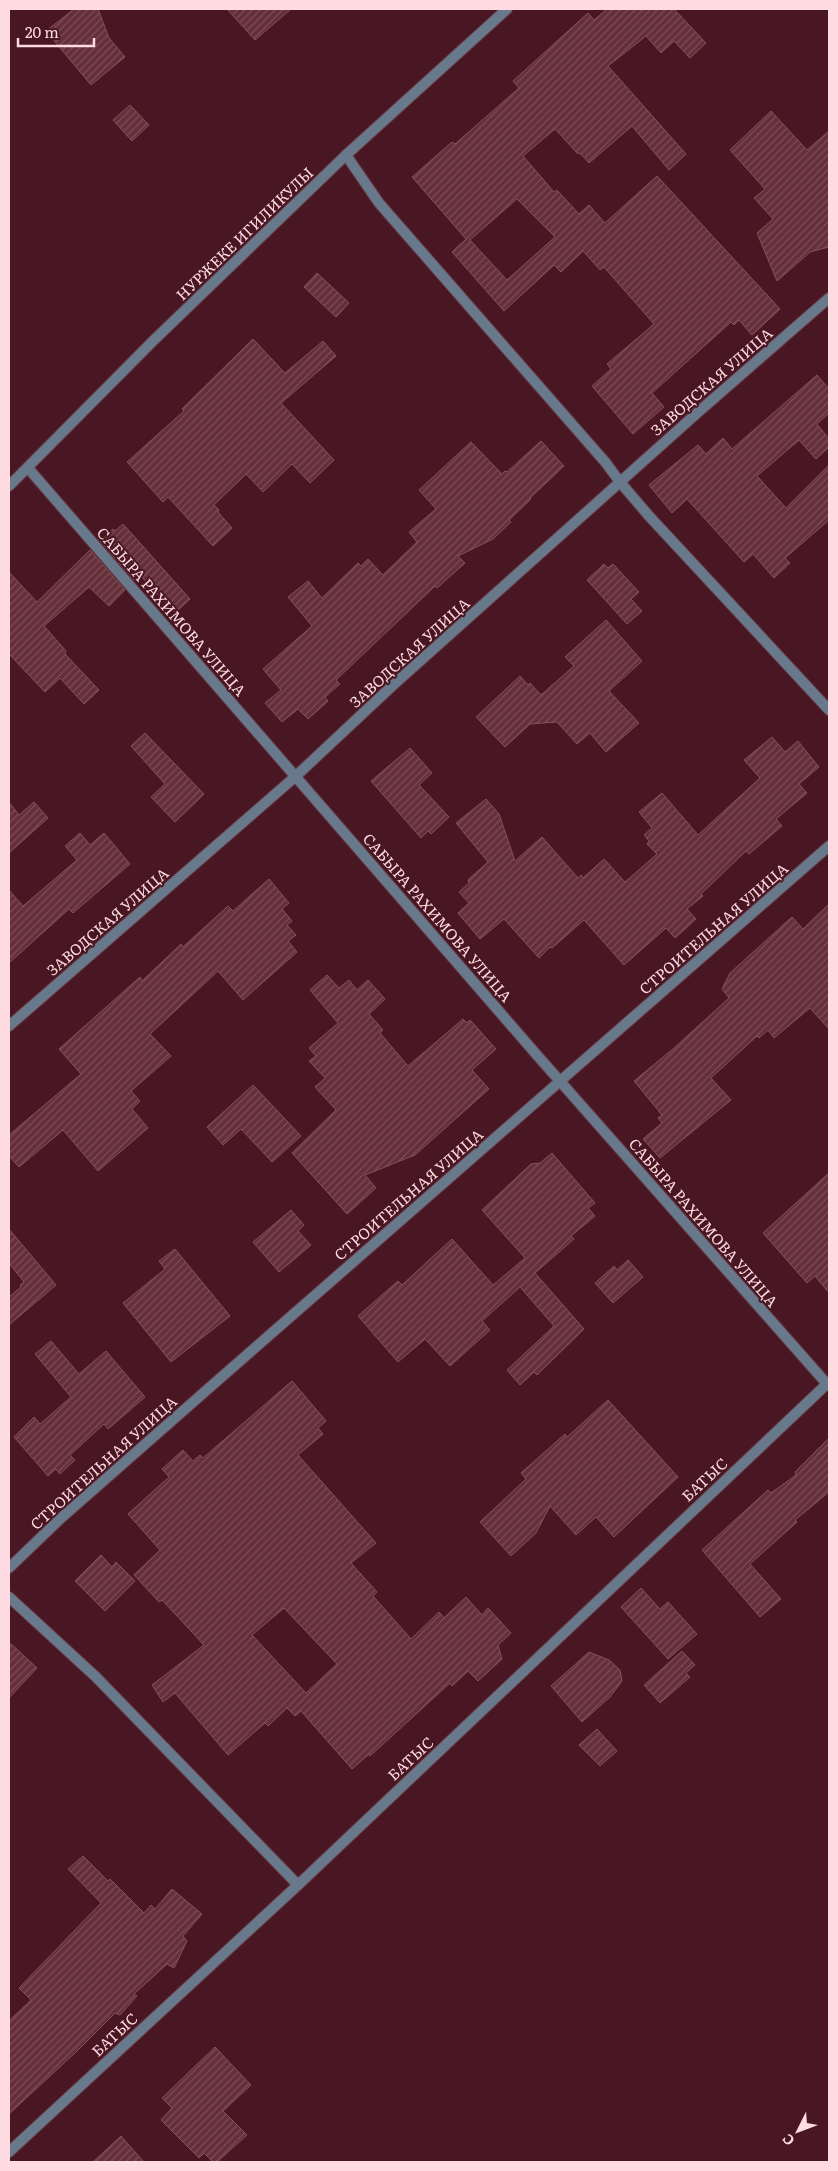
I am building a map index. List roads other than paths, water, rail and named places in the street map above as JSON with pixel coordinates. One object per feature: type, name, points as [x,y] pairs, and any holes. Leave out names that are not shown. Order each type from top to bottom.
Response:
[{"type":"street","name":"НУРЖЕКЕ ИГИЛИКУЛЫ","points":[[9,486],[154,340],[346,155],[507,9]]},
{"type":"street","points":[[346,155],[379,203],[606,463],[620,482],[829,710]]},
{"type":"street","name":"ЗАВОДСКАЯ УЛИЦА","points":[[9,1026],[296,776],[391,687],[829,298]]},
{"type":"street","name":"САБЫРА РАХИМОВА УЛИЦА","points":[[28,468],[560,1081],[828,1383]]},
{"type":"street","name":"СТРОИТЕЛЬНАЯ УЛИЦА","points":[[9,1568],[209,1387],[829,846]]},
{"type":"street","name":"БАТЫС","points":[[9,2152],[298,1885],[828,1383]]},
{"type":"street","points":[[9,1597],[96,1678],[298,1885]]}]
